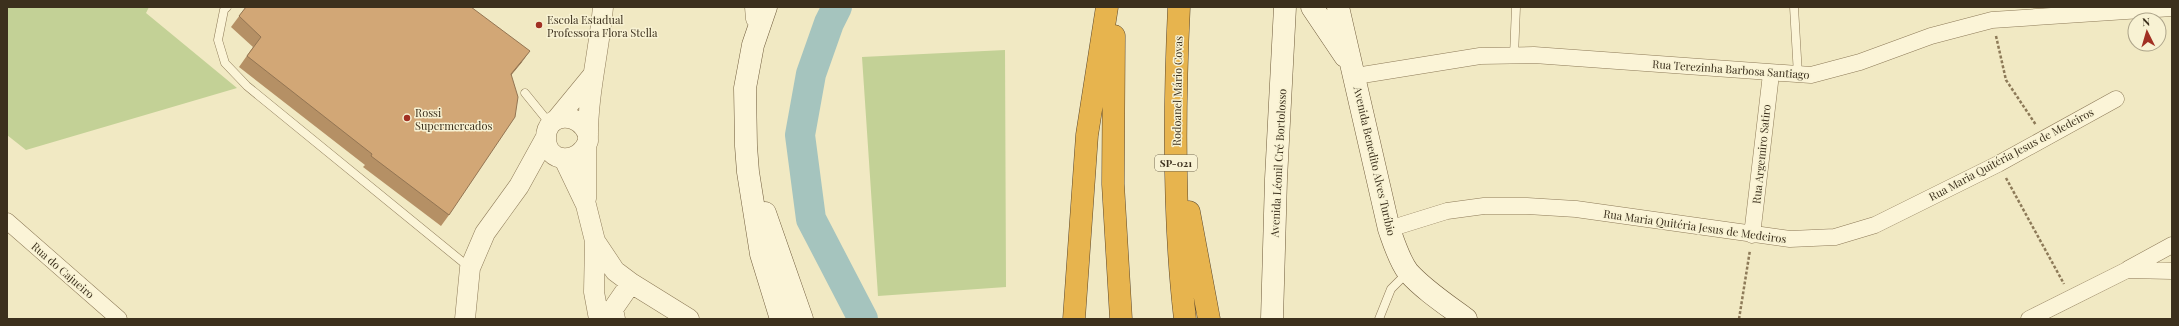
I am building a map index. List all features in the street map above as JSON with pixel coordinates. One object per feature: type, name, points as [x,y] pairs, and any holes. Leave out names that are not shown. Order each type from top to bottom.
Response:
[{"type":"highway","points":[[1074,319],[1087,135],[1107,7]]},
{"type":"highway","points":[[1115,7],[1112,102],[1113,184],[1121,319]]},
{"type":"highway","name":"Rodoanel Mário Covas","points":[[1178,7],[1175,135],[1181,285],[1185,319]]},
{"type":"highway","points":[[1175,135],[1209,319]]},
{"type":"main road","name":"Avenida Léonil Cré Bortolosso","points":[[1272,319],[1276,179],[1285,7]]},
{"type":"main road","name":"Avenida Benedito Alves Turíbio","points":[[1312,7],[1354,72]]},
{"type":"main road","name":"Avenida Benedito Alves Turíbio","points":[[1338,7],[1389,229],[1398,254],[1408,271],[1420,284],[1466,319]]},
{"type":"main road","points":[[757,10],[753,45],[745,88],[748,172],[768,306],[767,319]]},
{"type":"main road","points":[[747,113],[764,211],[802,319]]},
{"type":"main road","points":[[761,254],[781,319]]},
{"type":"street","points":[[586,205],[587,141],[593,76],[601,35],[603,7]]},
{"type":"street","name":"Rua Terezinha Barbosa Santiago","points":[[1354,72],[1473,57],[1514,56],[1582,58],[1770,74],[1811,75],[1838,69],[1931,36],[1992,20],[2172,8]]},
{"type":"street","name":"Rua Argemiro Satiro","points":[[1752,235],[1770,74]]},
{"type":"street","points":[[465,319],[470,268],[485,233],[519,186],[551,127],[593,76]]},
{"type":"street","name":"Rua Maria Quitéria Jesus de Medeiros","points":[[1389,229],[1447,210],[1484,206],[1527,206],[1576,209],[1752,235],[1790,239],[1835,237],[1874,225],[1998,164],[2044,137],[2116,99]]},
{"type":"street","points":[[569,117],[576,119],[585,128],[587,141],[580,154],[573,158],[563,158],[550,150],[551,127],[569,117]]},
{"type":"street","points":[[519,186],[563,158]]},
{"type":"street","points":[[563,158],[586,205],[595,241],[594,292],[599,319]]},
{"type":"street","name":"Rua do Cajueiro","points":[[7,221],[119,319]]},
{"type":"street","points":[[595,241],[615,271],[631,283],[689,319]]},
{"type":"street","points":[[2028,319],[2127,270],[2172,245]]},
{"type":"street","points":[[2127,270],[2172,271]]},
{"type":"street","points":[[615,319],[613,309],[631,283]]},
{"type":"lane","points":[[227,7],[224,10],[218,40],[225,63],[247,86],[470,268]]},
{"type":"lane","points":[[1514,56],[1516,7]]},
{"type":"lane","points":[[1794,7],[1798,75]]},
{"type":"lane","points":[[525,93],[551,127]]},
{"type":"lane","points":[[1379,319],[1382,307],[1391,288],[1408,271]]},
{"type":"path","points":[[1992,20],[2006,80],[2044,137]]},
{"type":"path","points":[[1998,164],[2072,297]]},
{"type":"path","points":[[1739,319],[1752,235]]},
{"type":"green space","points":[[7,7],[149,7],[146,13],[237,88],[26,150],[7,135]]},
{"type":"green space","points":[[1005,50],[1006,287],[878,296],[862,57]]},
{"type":"building","name":"Rossi Supermercados","points":[[246,7],[471,7],[530,51],[511,74],[518,97],[515,117],[449,215],[371,156],[372,154],[247,56],[261,37],[239,16]]},
{"type":"waterway","points":[[837,7],[829,23],[811,74],[800,135],[811,219],[863,319]]},
{"type":"place","name":"Escola Estadual Professora Flora Stella","points":[[539,25]]},
{"type":"place","name":"Rossi Supermercados","points":[[407,118]]}]
